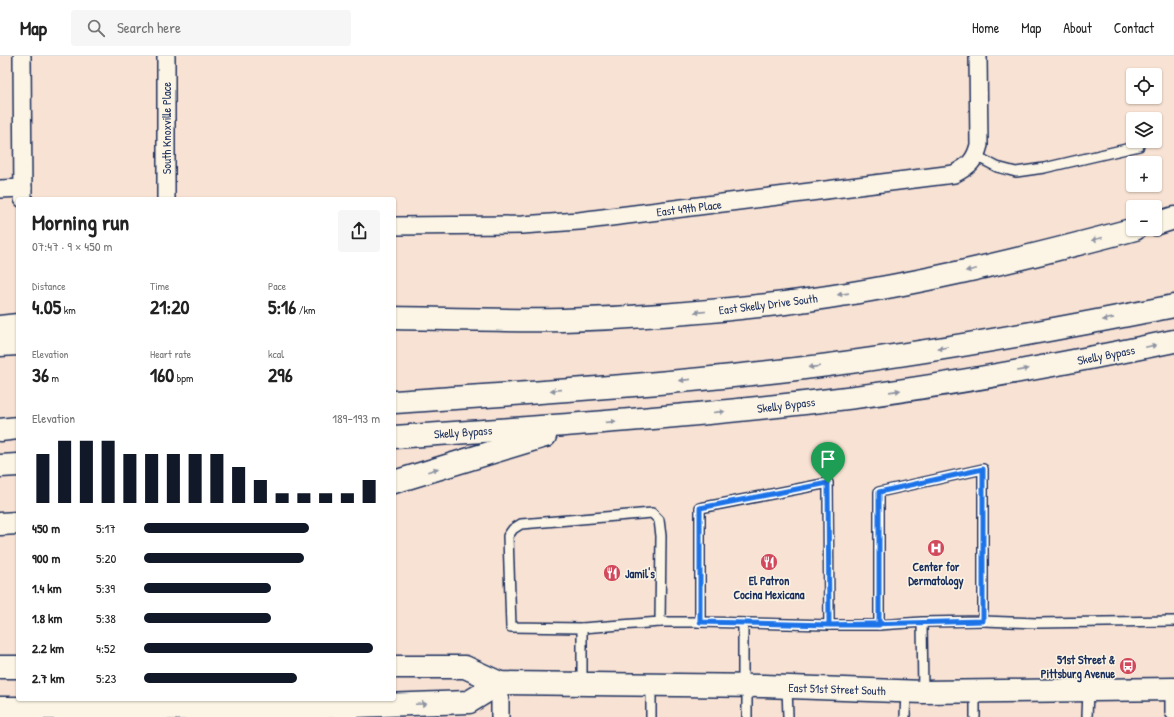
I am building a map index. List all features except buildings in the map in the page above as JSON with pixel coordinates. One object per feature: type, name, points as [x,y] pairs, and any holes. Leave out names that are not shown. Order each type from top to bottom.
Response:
[{"type":"main road","points":[[1162,222],[1174,218]]},
{"type":"main road","name":"East Skelly Drive South","points":[[396,318],[563,320],[641,317],[785,303],[901,284],[984,268],[1126,231]]},
{"type":"main road","points":[[396,402],[663,382],[795,369],[893,356],[1056,330],[1174,306]]},
{"type":"main road","points":[[0,327],[16,325]]},
{"type":"main road","name":"Skelly Bypass","points":[[396,437],[583,424],[738,410],[864,395],[980,378],[1106,355],[1174,340]]},
{"type":"main road","points":[[0,345],[16,344]]},
{"type":"main road","points":[[396,391],[430,399]]},
{"type":"main road","points":[[396,481],[583,424]]},
{"type":"main road","points":[[0,430],[16,428]]},
{"type":"main road","points":[[0,466],[16,464]]},
{"type":"main road","points":[[0,524],[16,523]]},
{"type":"main road","points":[[0,667],[16,667]]},
{"type":"main road","name":"East 51st Street South","points":[[396,667],[465,667],[500,683],[745,686],[914,692],[1174,688]]},
{"type":"main road","points":[[0,708],[42,713],[270,706],[377,711],[469,702],[500,683]]},
{"type":"street","points":[[0,189],[23,194],[22,56]]},
{"type":"street","name":"South Knoxville Place","points":[[166,56],[166,197]]},
{"type":"street","points":[[976,156],[978,145],[978,56]]},
{"type":"street","name":"East 49th Place","points":[[396,226],[522,225],[658,212],[954,174],[966,168],[976,156]]},
{"type":"street","points":[[500,683],[500,717]]},
{"type":"street","points":[[1174,688],[1174,712]]},
{"type":"lane","points":[[976,156],[997,167],[1016,172],[1044,168],[1130,148]]},
{"type":"lane","points":[[879,625],[879,492],[983,469],[983,621]]},
{"type":"lane","points":[[700,622],[700,508],[828,483],[829,625]]},
{"type":"lane","points":[[660,622],[661,536],[659,520],[652,513],[522,524],[513,530],[508,536],[511,627],[582,628],[660,622],[879,625],[922,622],[983,621],[1037,623],[1174,621]]},
{"type":"lane","points":[[905,717],[914,692],[922,622]]},
{"type":"lane","points":[[743,623],[747,717]]},
{"type":"lane","points":[[582,628],[582,684]]},
{"type":"lane","points":[[651,685],[651,717]]},
{"type":"lane","points":[[787,687],[788,717]]},
{"type":"lane","points":[[1087,717],[1088,690]]},
{"type":"lane","points":[[975,692],[975,717]]},
{"type":"place","name":"Center for Dermatology","points":[[936,548]]},
{"type":"place","name":"El Patron Cocina Mexicana","points":[[769,562]]},
{"type":"place","name":"Jamil's","points":[[612,573]]},
{"type":"place","name":"51st Street & Pittsburg Avenue","points":[[1128,666]]},
{"type":"route","points":[[828,483],[700,508],[700,622],[829,625],[879,625],[922,622],[983,621],[983,469],[879,492],[879,625],[829,625],[828,483]]}]
